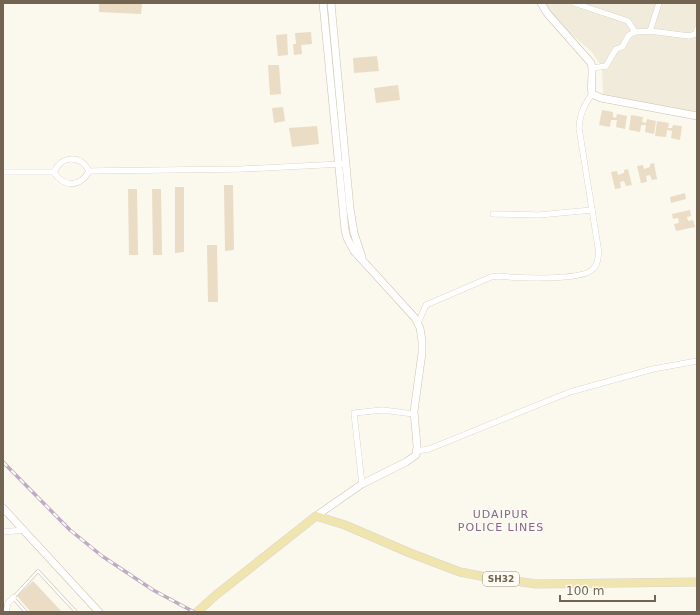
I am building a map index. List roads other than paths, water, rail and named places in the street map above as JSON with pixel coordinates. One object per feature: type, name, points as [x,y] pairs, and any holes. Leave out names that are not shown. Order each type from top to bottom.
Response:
[{"type":"main road","name":"SH32","points":[[316,516],[345,525],[410,553],[460,572],[486,577],[536,584],[697,582]]},
{"type":"main road","points":[[198,612],[216,595],[316,516]]},
{"type":"street","points":[[316,516],[362,484],[414,457],[417,451],[414,414],[422,353],[421,332],[415,318],[354,251],[345,230],[323,3]]},
{"type":"street","points":[[331,3],[350,208],[354,233],[360,253],[366,264]]},
{"type":"street","points":[[418,323],[426,305],[491,277],[564,277],[579,275],[591,271],[597,262],[599,252],[579,128],[579,118],[582,110],[592,94],[591,87],[593,68],[547,13],[541,3]]},
{"type":"street","points":[[574,3],[628,21],[635,32]]},
{"type":"street","points":[[650,31],[659,3]]},
{"type":"street","points":[[593,68],[606,66],[616,49],[622,47],[629,35],[635,32],[650,31],[689,36],[696,34],[697,29]]},
{"type":"street","points":[[592,94],[601,98],[697,116]]},
{"type":"street","points":[[54,172],[56,167],[62,161],[72,158],[84,164],[89,171]]},
{"type":"street","points":[[89,171],[242,169],[346,164]]},
{"type":"street","points":[[3,172],[54,172],[60,179],[69,184],[80,181],[87,176],[89,171]]},
{"type":"street","points":[[493,214],[539,215],[592,210]]},
{"type":"street","points":[[417,451],[429,449],[570,392],[653,369],[697,362]]},
{"type":"street","points":[[362,484],[354,413],[382,410],[414,414]]},
{"type":"street","points":[[3,508],[99,612]]},
{"type":"street","points":[[3,532],[24,530]]},
{"type":"street","points":[[6,612],[8,603],[13,598]]},
{"type":"lane","points":[[26,612],[13,598],[38,571],[76,612]]},
{"type":"railway","points":[[3,462],[70,530],[102,556],[153,590],[194,612]]},
{"type":"district","name":"UDAIPUR POLICE LINES","points":[[501,520]]}]
